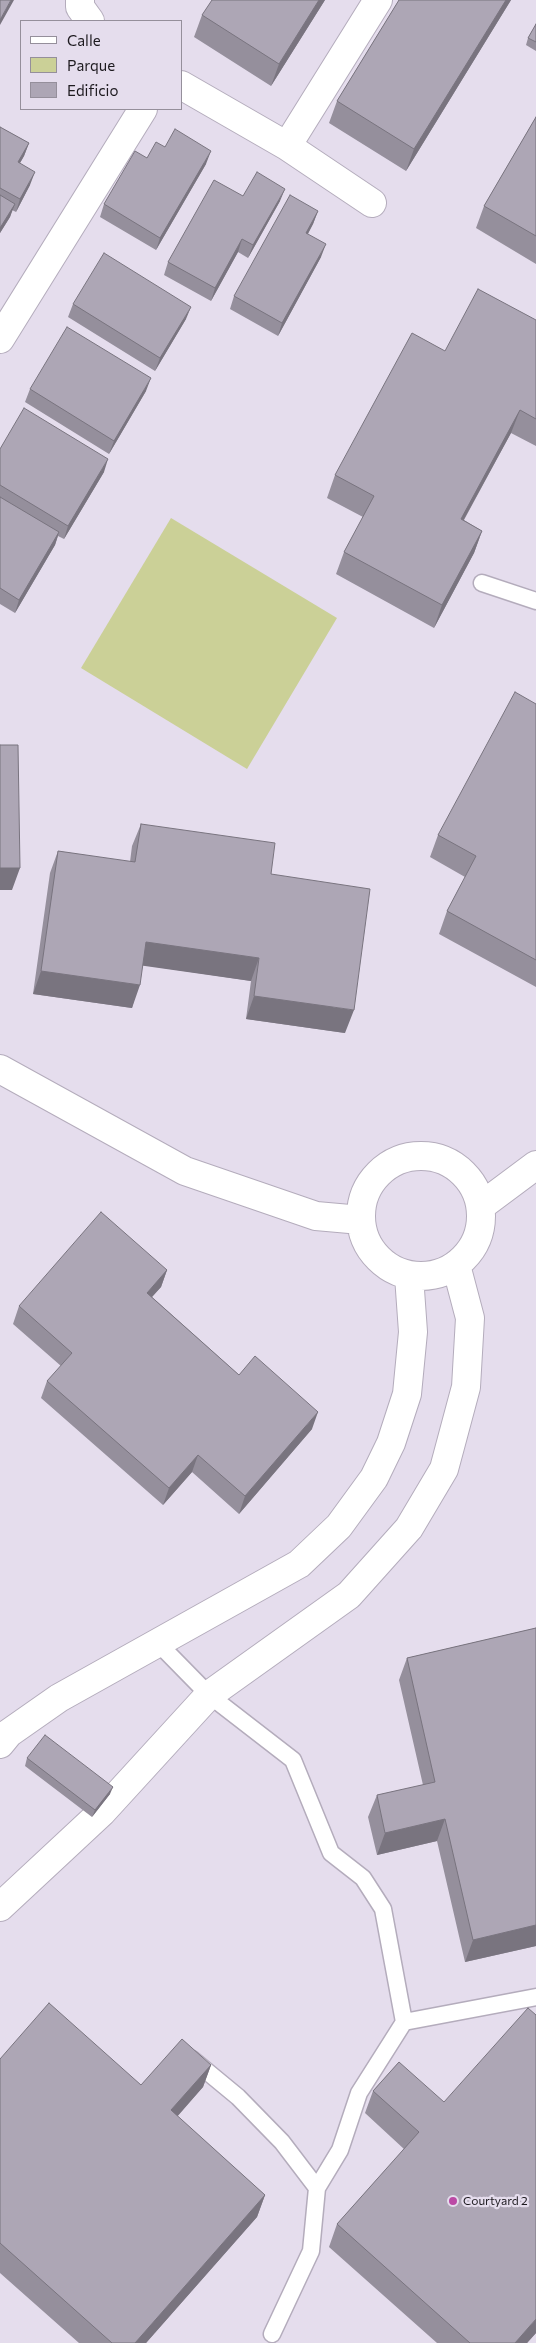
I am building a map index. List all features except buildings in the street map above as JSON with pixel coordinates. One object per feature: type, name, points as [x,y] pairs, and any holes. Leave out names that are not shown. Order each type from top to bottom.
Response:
[{"type":"street","points":[[80,0],[80,7],[89,20]]},
{"type":"street","points":[[287,146],[378,0]]},
{"type":"street","points":[[182,86],[287,146],[372,202]]},
{"type":"street","points":[[0,339],[143,110]]},
{"type":"street","points":[[0,1069],[185,1171],[316,1216],[361,1220]]},
{"type":"street","points":[[424,1155],[444,1160],[462,1170],[474,1186],[481,1206],[481,1223],[477,1239],[468,1254],[456,1265],[434,1275],[409,1276],[394,1270],[382,1262],[371,1250],[364,1236],[361,1220],[363,1199],[376,1176],[386,1166],[404,1157],[424,1155]]},
{"type":"street","points":[[481,1206],[536,1165]]},
{"type":"street","points":[[0,1907],[102,1812],[209,1695],[349,1595],[409,1528],[444,1469],[466,1387],[470,1318],[456,1265]]},
{"type":"street","points":[[0,1744],[9,1733],[59,1698],[299,1564],[339,1526],[374,1478],[391,1443],[407,1394],[413,1332],[409,1276]]},
{"type":"lane","points":[[482,583],[536,601]]},
{"type":"lane","points":[[157,1642],[209,1695],[293,1760],[331,1853],[363,1878],[383,1909],[404,2022],[359,2093],[340,2150],[317,2188],[311,2250],[272,2334]]},
{"type":"lane","points":[[404,2022],[536,1997]]},
{"type":"lane","points":[[189,2056],[238,2097],[269,2129],[317,2188]]},
{"type":"green space","points":[[171,518],[337,618],[247,769],[81,668]]},
{"type":"place","name":"Courtyard 2","points":[[453,2201]]}]
